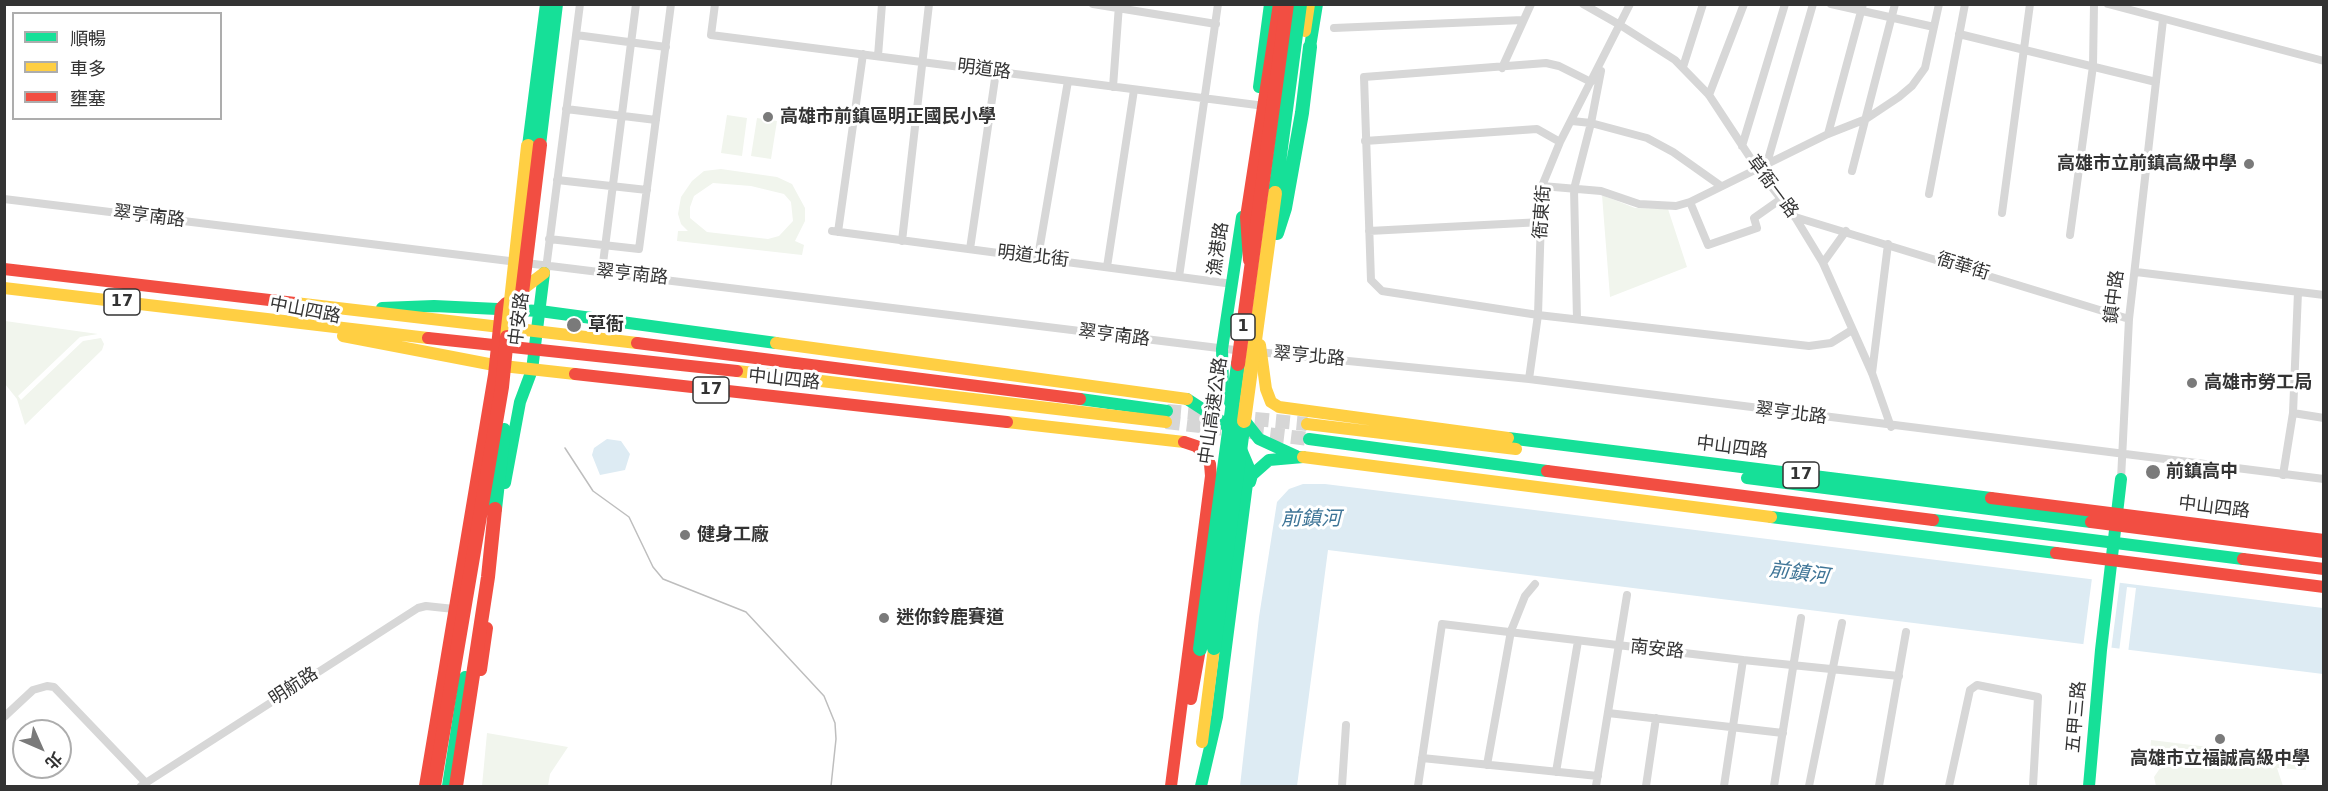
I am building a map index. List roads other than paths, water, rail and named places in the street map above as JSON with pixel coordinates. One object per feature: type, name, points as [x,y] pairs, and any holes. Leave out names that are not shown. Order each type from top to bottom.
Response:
[{"type":"main road","points":[[534,145],[546,4]]},
{"type":"main road","points":[[452,786],[488,578],[502,387],[534,145],[557,4]]},
{"type":"main road","name":"漁港路","points":[[1270,4],[1233,284],[1222,350],[1223,386],[1238,414],[1259,439],[1281,451],[1303,457]]},
{"type":"main road","points":[[1250,278],[1246,217],[1279,4]]},
{"type":"main road","name":"中山高速公路","points":[[1173,786],[1200,649],[1287,4]]},
{"type":"main road","name":"中山高速公路","points":[[1199,786],[1215,648],[1300,4]]},
{"type":"main road","points":[[1259,352],[1309,4]]},
{"type":"main road","points":[[1264,279],[1285,208],[1317,4]]},
{"type":"main road","name":"中山四路","points":[[4,269],[498,329],[865,370],[1167,416],[535,350],[4,288]]},
{"type":"main road","name":"中安路","points":[[425,786],[495,365],[501,308],[545,269]]},
{"type":"main road","name":"中安路","points":[[452,786],[475,640],[520,402],[532,370],[545,269]]},
{"type":"main road","name":"中山四路","points":[[341,310],[434,306],[540,311],[1187,399],[1209,411],[1233,434],[1250,468],[1249,484]]},
{"type":"main road","name":"中山四路","points":[[240,316],[495,365],[1184,442],[1196,446],[1210,465],[1211,476],[1173,786]]},
{"type":"main road","name":"中山四路","points":[[1259,352],[1266,389],[1271,402],[1279,406],[1335,416],[2116,520],[2324,552]]},
{"type":"main road","name":"中山四路","points":[[1307,424],[2116,520],[2324,540]]},
{"type":"main road","name":"17","points":[[1309,439],[1618,481],[2324,569]]},
{"type":"main road","points":[[438,786],[497,445]]},
{"type":"main road","points":[[1199,786],[1217,717],[1249,484],[1252,475],[1269,460],[1303,457],[2324,587]]},
{"type":"main road","name":"鎮中路","points":[[2109,579],[2121,479]]},
{"type":"main road","name":"中安路","points":[[438,786],[478,534],[475,485]]},
{"type":"main road","name":"中安路","points":[[462,786],[486,640],[504,492]]},
{"type":"main road","name":"五甲三路","points":[[2089,786],[2109,579]]},
{"type":"street","points":[[545,269],[580,4]]},
{"type":"street","points":[[602,271],[636,4]]},
{"type":"street","points":[[549,239],[639,249],[671,4]]},
{"type":"street","name":"明道路","points":[[715,4],[711,34],[1257,105]]},
{"type":"street","points":[[878,56],[882,4]]},
{"type":"street","points":[[902,240],[929,4]]},
{"type":"street","points":[[1094,4],[1119,6],[1216,24]]},
{"type":"street","points":[[1179,277],[1218,4]]},
{"type":"street","points":[[1502,68],[1531,4]]},
{"type":"street","name":"草衙一路","points":[[1583,4],[1620,25],[1683,67],[1709,95],[1757,168],[1796,217],[1823,263],[1872,373],[1891,427]]},
{"type":"street","name":"衙東街","points":[[1529,380],[1538,315],[1542,186],[1560,142],[1630,4]]},
{"type":"street","points":[[1683,67],[1703,4]]},
{"type":"street","points":[[1709,95],[1744,4]]},
{"type":"street","points":[[1742,146],[1785,4]]},
{"type":"street","points":[[1767,163],[1813,4]]},
{"type":"street","points":[[1831,4],[1863,8],[1892,18],[1934,27]]},
{"type":"street","points":[[1852,171],[1895,4]]},
{"type":"street","points":[[1542,186],[1601,191],[1639,204],[1676,206],[1690,202],[1828,134],[1866,119],[1912,86],[1925,68],[1939,4]]},
{"type":"street","points":[[1929,194],[1965,4]]},
{"type":"street","points":[[2002,213],[2030,4]]},
{"type":"street","points":[[2070,235],[2093,66],[2094,4]]},
{"type":"street","points":[[2108,4],[2138,8],[2163,20],[2259,43],[2324,62]]},
{"type":"street","points":[[1113,87],[1119,6]]},
{"type":"street","points":[[1828,134],[1863,8]]},
{"type":"street","points":[[1334,28],[1523,20]]},
{"type":"street","name":"鎮中路","points":[[2121,479],[2129,319],[2163,20]]},
{"type":"street","points":[[1959,34],[2156,82]]},
{"type":"street","points":[[576,35],[666,47]]},
{"type":"street","name":"明道北街","points":[[863,54],[835,231],[1233,284]]},
{"type":"street","points":[[1577,319],[1574,189],[1592,123],[1603,59]]},
{"type":"street","points":[[1591,82],[1560,66],[1546,63],[1364,77],[1371,280],[1382,291],[1538,315],[1809,346],[1831,342],[1852,330]]},
{"type":"street","points":[[970,249],[996,72]]},
{"type":"street","points":[[1038,257],[1068,81]]},
{"type":"street","points":[[1107,267],[1134,90]]},
{"type":"street","points":[[566,109],[656,120]]},
{"type":"street","points":[[1572,122],[1592,123],[1647,138],[1673,152],[1721,186]]},
{"type":"street","points":[[1365,141],[1537,129],[1560,142]]},
{"type":"street","points":[[557,180],[647,190]]},
{"type":"street","name":"翠亨南路","points":[[4,199],[545,269],[602,271],[1222,350],[1259,352]]},
{"type":"street","points":[[1690,202],[1708,245],[1757,228],[1754,218],[1781,199]]},
{"type":"street","name":"衙華街","points":[[1796,217],[2129,319]]},
{"type":"street","points":[[1369,231],[1542,222]]},
{"type":"street","points":[[1823,263],[1846,231]]},
{"type":"street","points":[[1872,373],[1888,244]]},
{"type":"street","points":[[2136,272],[2324,295]]},
{"type":"street","points":[[2283,475],[2293,413],[2298,292]]},
{"type":"street","name":"翠亨北路","points":[[1259,352],[1529,380],[1891,427],[2324,479]]},
{"type":"street","points":[[2293,413],[2324,418]]},
{"type":"street","points":[[1487,765],[1511,631],[1525,596],[1535,584]]},
{"type":"street","points":[[1596,786],[1627,595]]},
{"type":"street","name":"明航路","points":[[143,784],[418,609],[426,606],[454,609]]},
{"type":"street","points":[[1774,786],[1801,618]]},
{"type":"street","points":[[1809,786],[1842,623]]},
{"type":"street","name":"南安路","points":[[1422,758],[1442,624],[1619,646],[1899,676]]},
{"type":"street","points":[[1879,786],[1906,632]]},
{"type":"street","points":[[1556,772],[1578,641]]},
{"type":"street","points":[[1724,786],[1743,660]]},
{"type":"street","points":[[1949,786],[1970,690],[1977,685],[2038,697],[2033,786]]},
{"type":"street","points":[[4,717],[33,690],[47,686],[54,687],[143,784]]},
{"type":"street","points":[[1608,712],[1783,733]]},
{"type":"street","points":[[1646,786],[1656,718]]},
{"type":"street","points":[[1342,786],[1346,725]]},
{"type":"street","points":[[1418,786],[1422,758],[1598,776]]},
{"type":"water","points":[[607,439],[621,441],[630,454],[625,470],[600,475],[592,455],[594,448]]},
{"type":"water","name":"前鎮河","points":[[1303,484],[1325,484],[2323,608],[2323,674],[1328,550],[1297,786],[1240,786],[1259,617],[1277,502],[1289,489]]},
{"type":"tunnel","points":[[1167,411],[1212,415]]},
{"type":"tunnel","points":[[1234,417],[1307,424]]},
{"type":"tunnel","points":[[1166,422],[1309,439]]},
{"type":"tram line","points":[[565,448],[593,491],[629,517],[653,567],[663,579],[746,612],[824,696],[835,723],[836,739],[831,786]]},
{"type":"place","name":"高雄市前鎮區明正國民小學","points":[[768,117]]},
{"type":"place","name":"高雄市立前鎮高級中學","points":[[2249,164]]},
{"type":"place","name":"草衙","points":[[574,325]]},
{"type":"place","name":"高雄市勞工局","points":[[2192,383]]},
{"type":"place","name":"前鎮高中","points":[[2153,472]]},
{"type":"place","name":"健身工廠","points":[[685,535]]},
{"type":"place","name":"迷你鈴鹿賽道","points":[[884,618]]},
{"type":"place","name":"高雄市立福誠高級中學","points":[[2220,739]]}]
